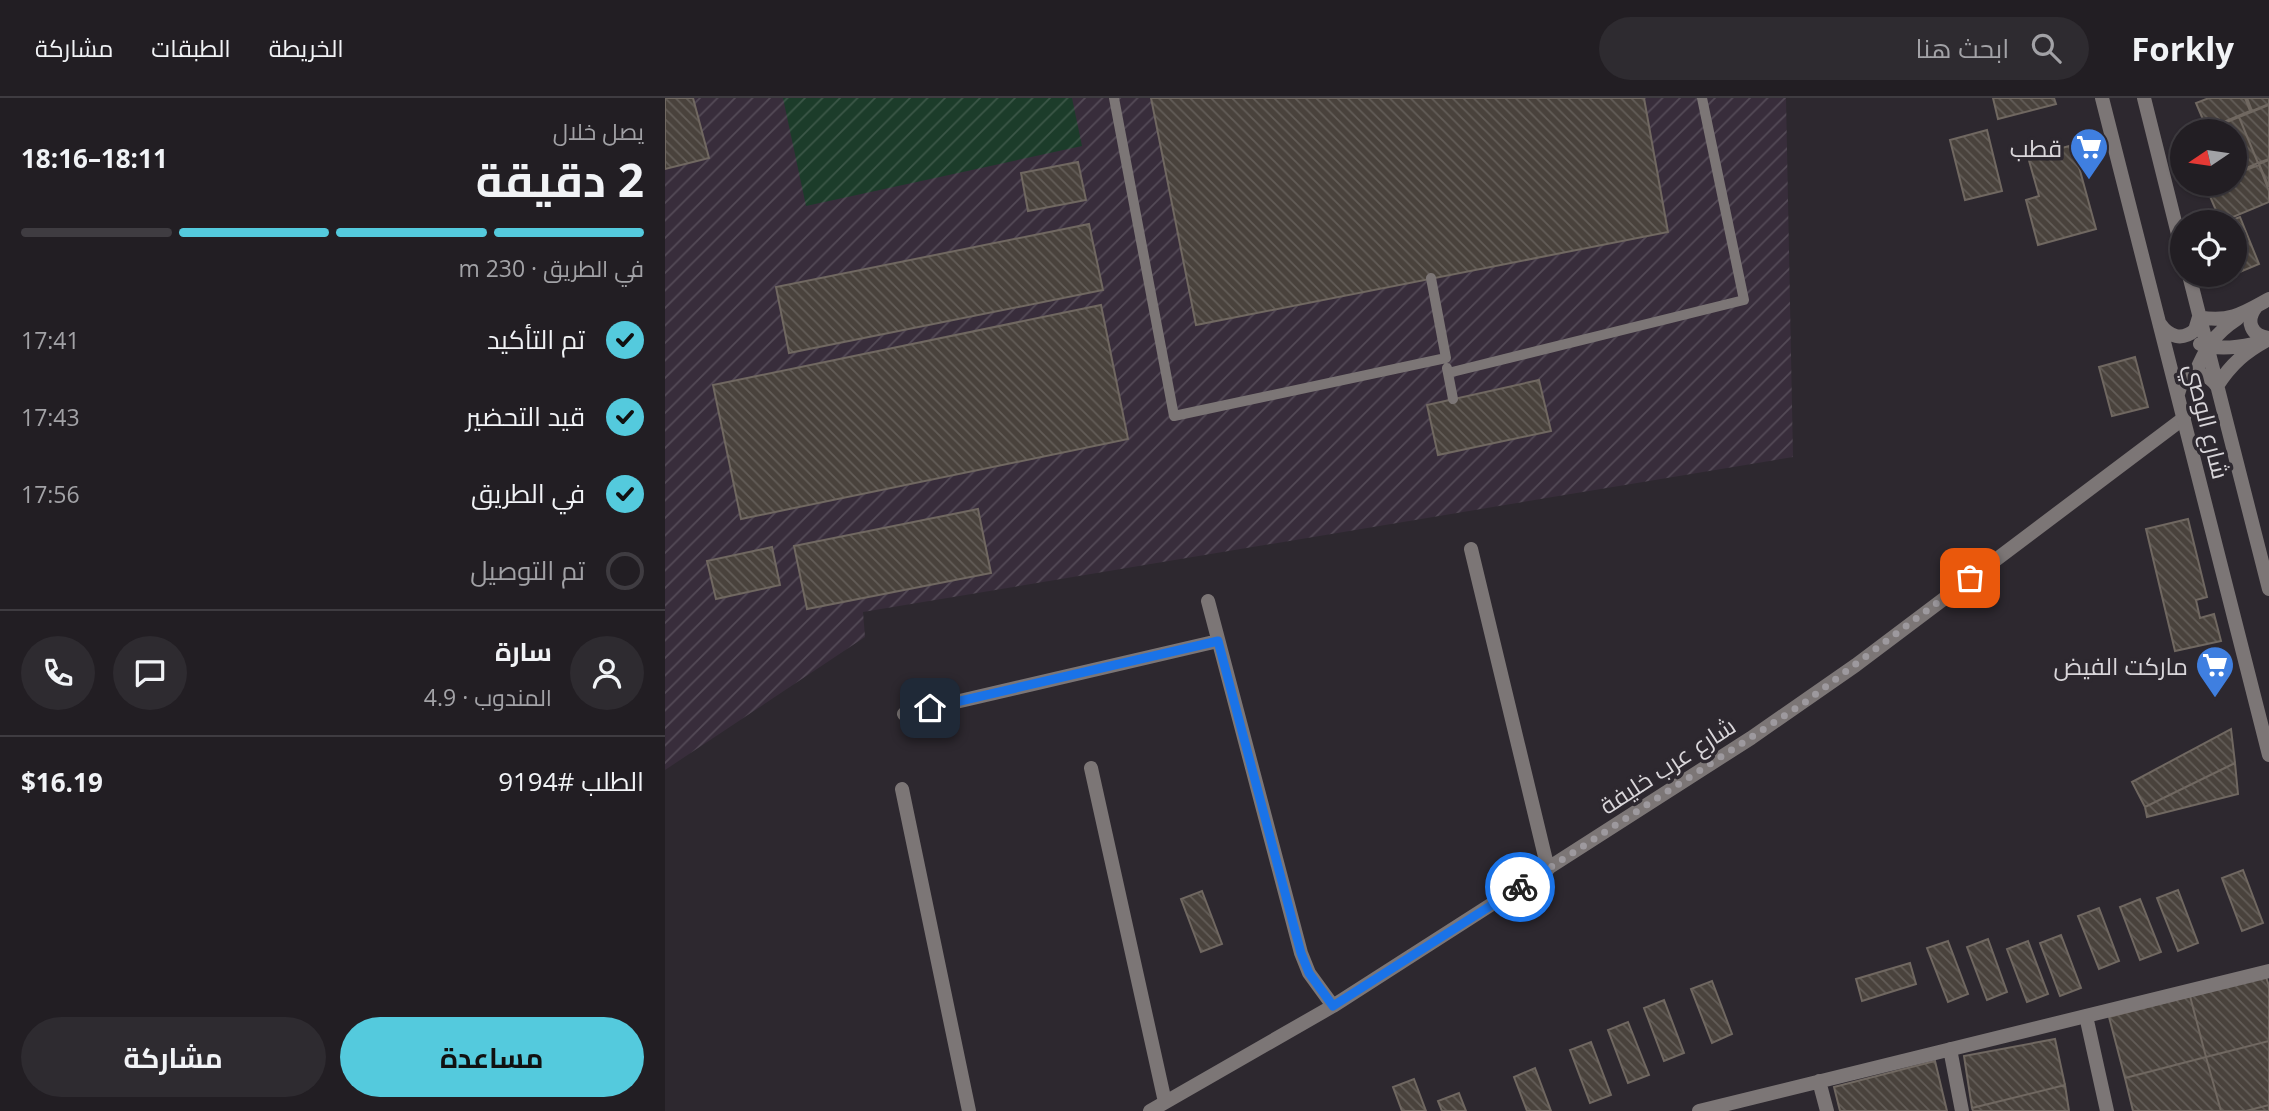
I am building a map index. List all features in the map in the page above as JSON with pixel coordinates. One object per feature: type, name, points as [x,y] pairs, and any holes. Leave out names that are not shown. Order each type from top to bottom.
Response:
[{"type":"street","name":"شارع الوصي","points":[[2102,98],[2268,749]]},
{"type":"street","points":[[2144,98],[2172,210]]},
{"type":"street","name":"شارع الوصي","points":[[2192,287],[2269,589]]},
{"type":"street","points":[[2183,337],[2195,330],[2199,317],[2224,320],[2269,299]]},
{"type":"street","points":[[2256,306],[2249,322],[2252,330],[2257,336],[2269,339]]},
{"type":"street","points":[[2195,374],[2207,346],[2224,327],[2256,306]]},
{"type":"street","points":[[2159,324],[2169,334],[2207,346],[2237,348],[2269,339]]},
{"type":"street","points":[[2178,394],[2182,381],[2195,374],[2208,376],[2217,386],[2235,361],[2269,339]]},
{"type":"street","name":"شارع عرب خليفة","points":[[1150,1111],[1333,1006],[1804,703],[2183,418]]},
{"type":"street","points":[[1471,549],[1548,869]]},
{"type":"street","points":[[1208,601],[1301,953],[1309,973],[1333,1006]]},
{"type":"street","points":[[904,714],[1218,641]]},
{"type":"street","points":[[1091,768],[1165,1102]]},
{"type":"street","points":[[902,789],[969,1111]]},
{"type":"street","points":[[1699,1111],[2269,971]]},
{"type":"street","points":[[2086,1016],[2107,1111]]},
{"type":"street","points":[[1950,1049],[1962,1111]]},
{"type":"street","points":[[1819,1081],[1827,1111]]},
{"type":"lane","points":[[1114,98],[1174,416],[1446,358]]},
{"type":"lane","points":[[1448,373],[1744,300],[1702,98]]},
{"type":"lane","points":[[1431,278],[1453,399]]},
{"type":"shaded area","points":[[665,98],[1786,98],[1793,457],[863,612],[865,637],[665,770]]},
{"type":"green space","points":[[783,98],[1072,98],[1082,146],[806,206]]},
{"type":"building","points":[[665,98],[693,98],[709,158],[665,169]]},
{"type":"building","points":[[1151,98],[1644,98],[1668,232],[1196,325]]},
{"type":"building","points":[[1993,98],[2054,98],[2056,104],[1998,119]]},
{"type":"building","points":[[2209,98],[2245,98],[2250,111],[2231,119],[2203,119],[2196,103]]},
{"type":"building","points":[[2247,98],[2269,98],[2269,104],[2252,111]]},
{"type":"building","points":[[2269,105],[2269,159],[2258,163],[2247,136],[2247,119],[2239,117]]},
{"type":"building","points":[[1987,130],[2002,191],[1965,200],[1950,140]]},
{"type":"building","points":[[2247,136],[2258,163],[2247,168]]},
{"type":"building","points":[[2073,145],[2096,229],[2038,245],[2026,200],[2039,196],[2028,157]]},
{"type":"building","points":[[2269,160],[2269,187],[2259,164]]},
{"type":"building","points":[[1078,162],[1086,200],[1028,211],[1021,173]]},
{"type":"building","points":[[2259,165],[2269,191],[2269,202],[2247,211],[2216,210],[2210,196],[2247,196],[2247,170]]},
{"type":"building","points":[[1089,224],[1103,290],[789,353],[776,287]]},
{"type":"building","points":[[2247,234],[2259,264],[2247,269]]},
{"type":"building","points":[[1101,305],[1128,439],[741,519],[713,385]]},
{"type":"building","points":[[2135,357],[2148,407],[2112,416],[2099,367]]},
{"type":"building","points":[[1539,380],[1551,431],[1438,455],[1427,405]]},
{"type":"building","points":[[978,509],[991,573],[807,609],[794,546]]},
{"type":"building","points":[[2188,519],[2207,597],[2196,600],[2200,618],[2214,614],[2221,641],[2175,651],[2146,529]]},
{"type":"building","points":[[772,547],[780,585],[716,599],[707,561]]},
{"type":"building","points":[[2231,729],[2235,763],[2145,807],[2132,782]]},
{"type":"building","points":[[2235,763],[2238,794],[2147,817],[2145,807]]},
{"type":"building","points":[[2243,870],[2263,923],[2242,931],[2222,878]]},
{"type":"building","points":[[2178,890],[2198,943],[2178,951],[2157,898]]},
{"type":"building","points":[[1202,891],[1222,944],[1201,952],[1181,899]]},
{"type":"building","points":[[2140,899],[2161,952],[2140,960],[2120,907]]},
{"type":"building","points":[[2099,908],[2119,961],[2099,969],[2078,916]]},
{"type":"building","points":[[2061,935],[2081,988],[2060,996],[2040,943]]},
{"type":"building","points":[[1988,939],[2007,992],[1987,1000],[1967,947]]},
{"type":"building","points":[[1948,941],[1968,994],[1948,1002],[1927,948]]},
{"type":"building","points":[[2028,941],[2048,994],[2027,1002],[2007,949]]},
{"type":"building","points":[[1910,963],[1916,984],[1862,1001],[1856,979]]},
{"type":"building","points":[[2266,977],[2269,986],[2269,1041],[2206,1057],[2190,996]]},
{"type":"building","points":[[1712,981],[1732,1034],[1712,1043],[1691,989]]},
{"type":"building","points":[[2190,996],[2206,1057],[2125,1078],[2109,1017]]},
{"type":"building","points":[[1664,1000],[1684,1053],[1664,1061],[1644,1008]]},
{"type":"building","points":[[1628,1022],[1649,1075],[1628,1083],[1608,1030]]},
{"type":"building","points":[[2055,1039],[2065,1085],[1972,1108],[1964,1056]]},
{"type":"building","points":[[2269,1041],[2269,1105],[2246,1111],[2221,1111],[2206,1057]]},
{"type":"building","points":[[1591,1042],[1611,1095],[1590,1103],[1570,1050]]},
{"type":"building","points":[[2206,1057],[2221,1111],[2133,1111],[2125,1078]]},
{"type":"building","points":[[1935,1061],[1947,1111],[1840,1111],[1834,1087]]},
{"type":"building","points":[[1535,1068],[1551,1111],[1527,1111],[1514,1077]]},
{"type":"building","points":[[1414,1079],[1426,1111],[1402,1111],[1393,1087]]},
{"type":"building","points":[[2065,1085],[2069,1111],[1973,1111],[1972,1108]]},
{"type":"building","points":[[1459,1093],[1466,1111],[1442,1111],[1438,1101]]},
{"type":"building","points":[[2269,1105],[2269,1111],[2246,1111]]},
{"type":"way so far","points":[[1520,887],[1804,703],[1970,578]]},
{"type":"place","name":"قطب","points":[[2089,181]]},
{"type":"place","name":"ماركت الفيض","points":[[2215,699]]},
{"type":"route","points":[[930,708],[1218,641],[1301,953],[1309,973],[1333,1006],[1520,887]]}]
